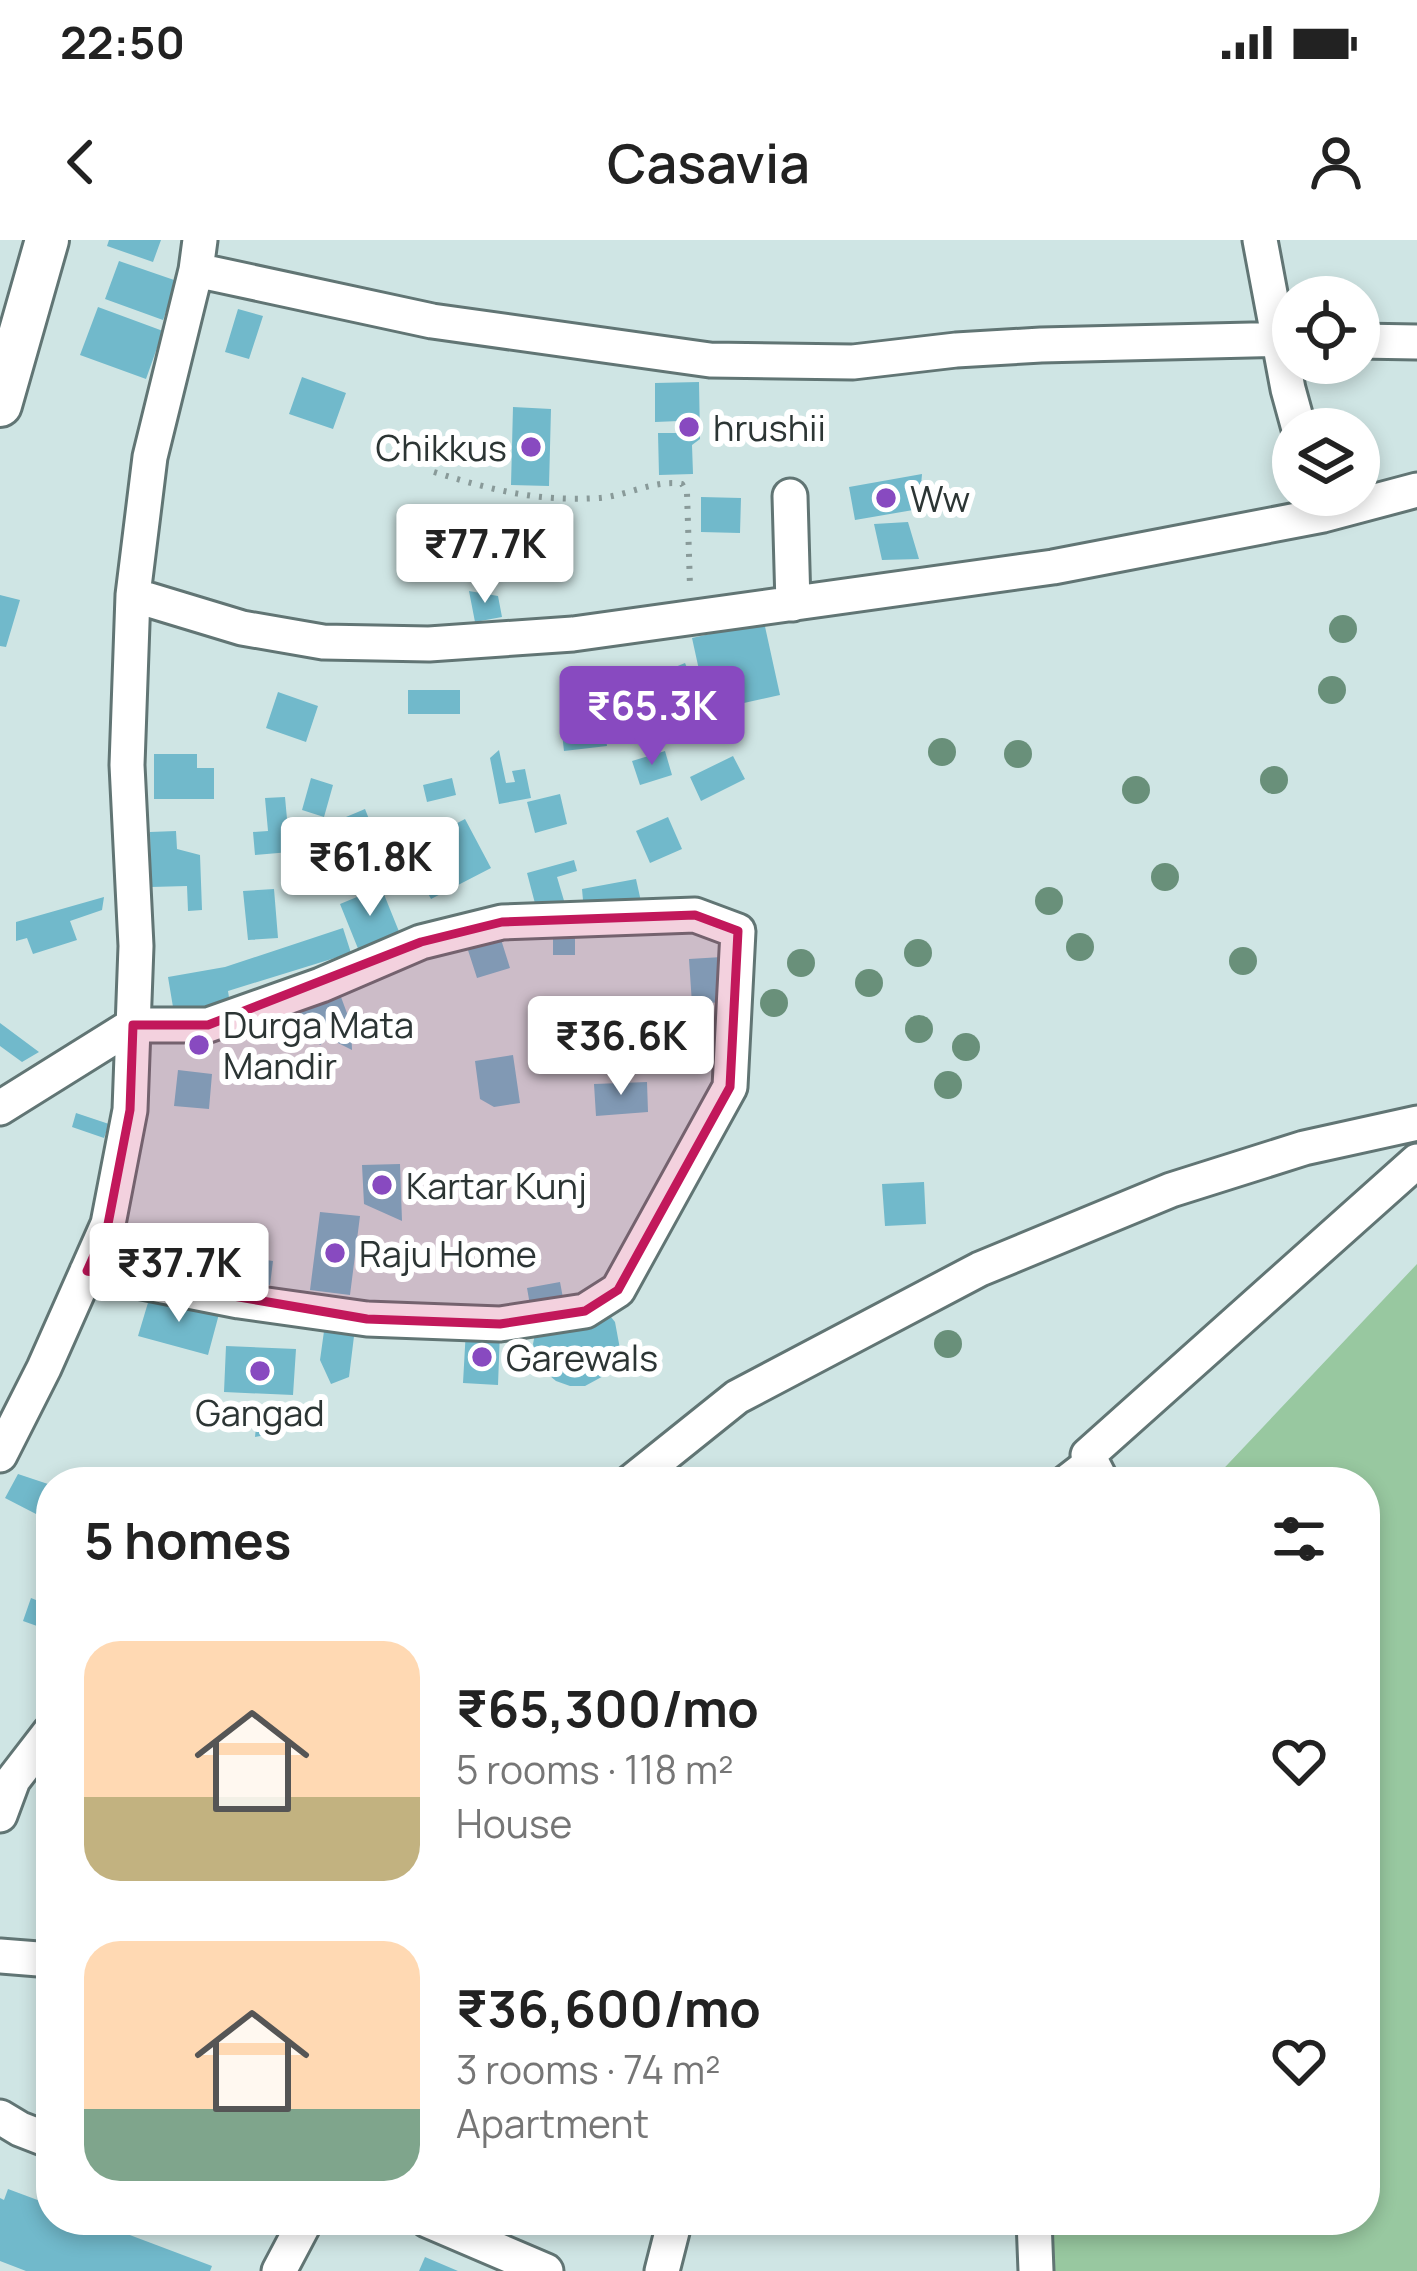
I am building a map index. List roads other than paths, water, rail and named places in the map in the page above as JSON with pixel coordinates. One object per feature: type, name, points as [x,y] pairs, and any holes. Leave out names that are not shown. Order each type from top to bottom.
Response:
[{"type":"street","points":[[0,405],[46,240]]},
{"type":"street","points":[[1260,240],[1272,286]]},
{"type":"street","points":[[0,1455],[108,1224],[130,1110],[136,946],[127,765],[133,595],[150,457],[198,255],[432,321],[710,359],[853,362],[1041,345],[1272,339]]},
{"type":"street","points":[[1380,341],[1417,342]]},
{"type":"street","points":[[1380,496],[1417,490]]},
{"type":"street","points":[[790,496],[793,604]]},
{"type":"street","points":[[133,595],[242,628],[323,642],[429,644],[573,634],[1053,567],[1273,516]]},
{"type":"street","points":[[0,1108],[133,1025],[208,1025],[321,985],[421,942],[502,922],[695,915],[738,931],[730,1087],[618,1290],[585,1311],[500,1324],[367,1318],[239,1301],[87,1271]]},
{"type":"street","points":[[650,1467],[737,1397],[980,1269],[1171,1190],[1304,1148],[1417,1123]]},
{"type":"street","points":[[1096,1467],[1417,1161]]},
{"type":"street","points":[[0,1815],[14,1780],[36,1751]]},
{"type":"street","points":[[0,1956],[36,1959]]},
{"type":"street","points":[[0,2117],[36,2135]]},
{"type":"street","points":[[279,2271],[298,2235]]},
{"type":"street","points":[[469,2235],[546,2271]]},
{"type":"street","points":[[662,2271],[671,2235]]},
{"type":"street","points":[[1035,2235],[1036,2271]]},
{"type":"place","name":"hrushii","points":[[689,427]]},
{"type":"place","name":"Chikkus","points":[[531,447]]},
{"type":"place","name":"Ww","points":[[886,498]]},
{"type":"place","name":"Durga Mata Mandir","points":[[199,1045]]},
{"type":"place","name":"Kartar Kunj","points":[[382,1185]]},
{"type":"place","name":"Raju Home","points":[[335,1253]]},
{"type":"place","name":"Garewals","points":[[482,1357]]},
{"type":"place","name":"Gangad","points":[[260,1371]]}]
